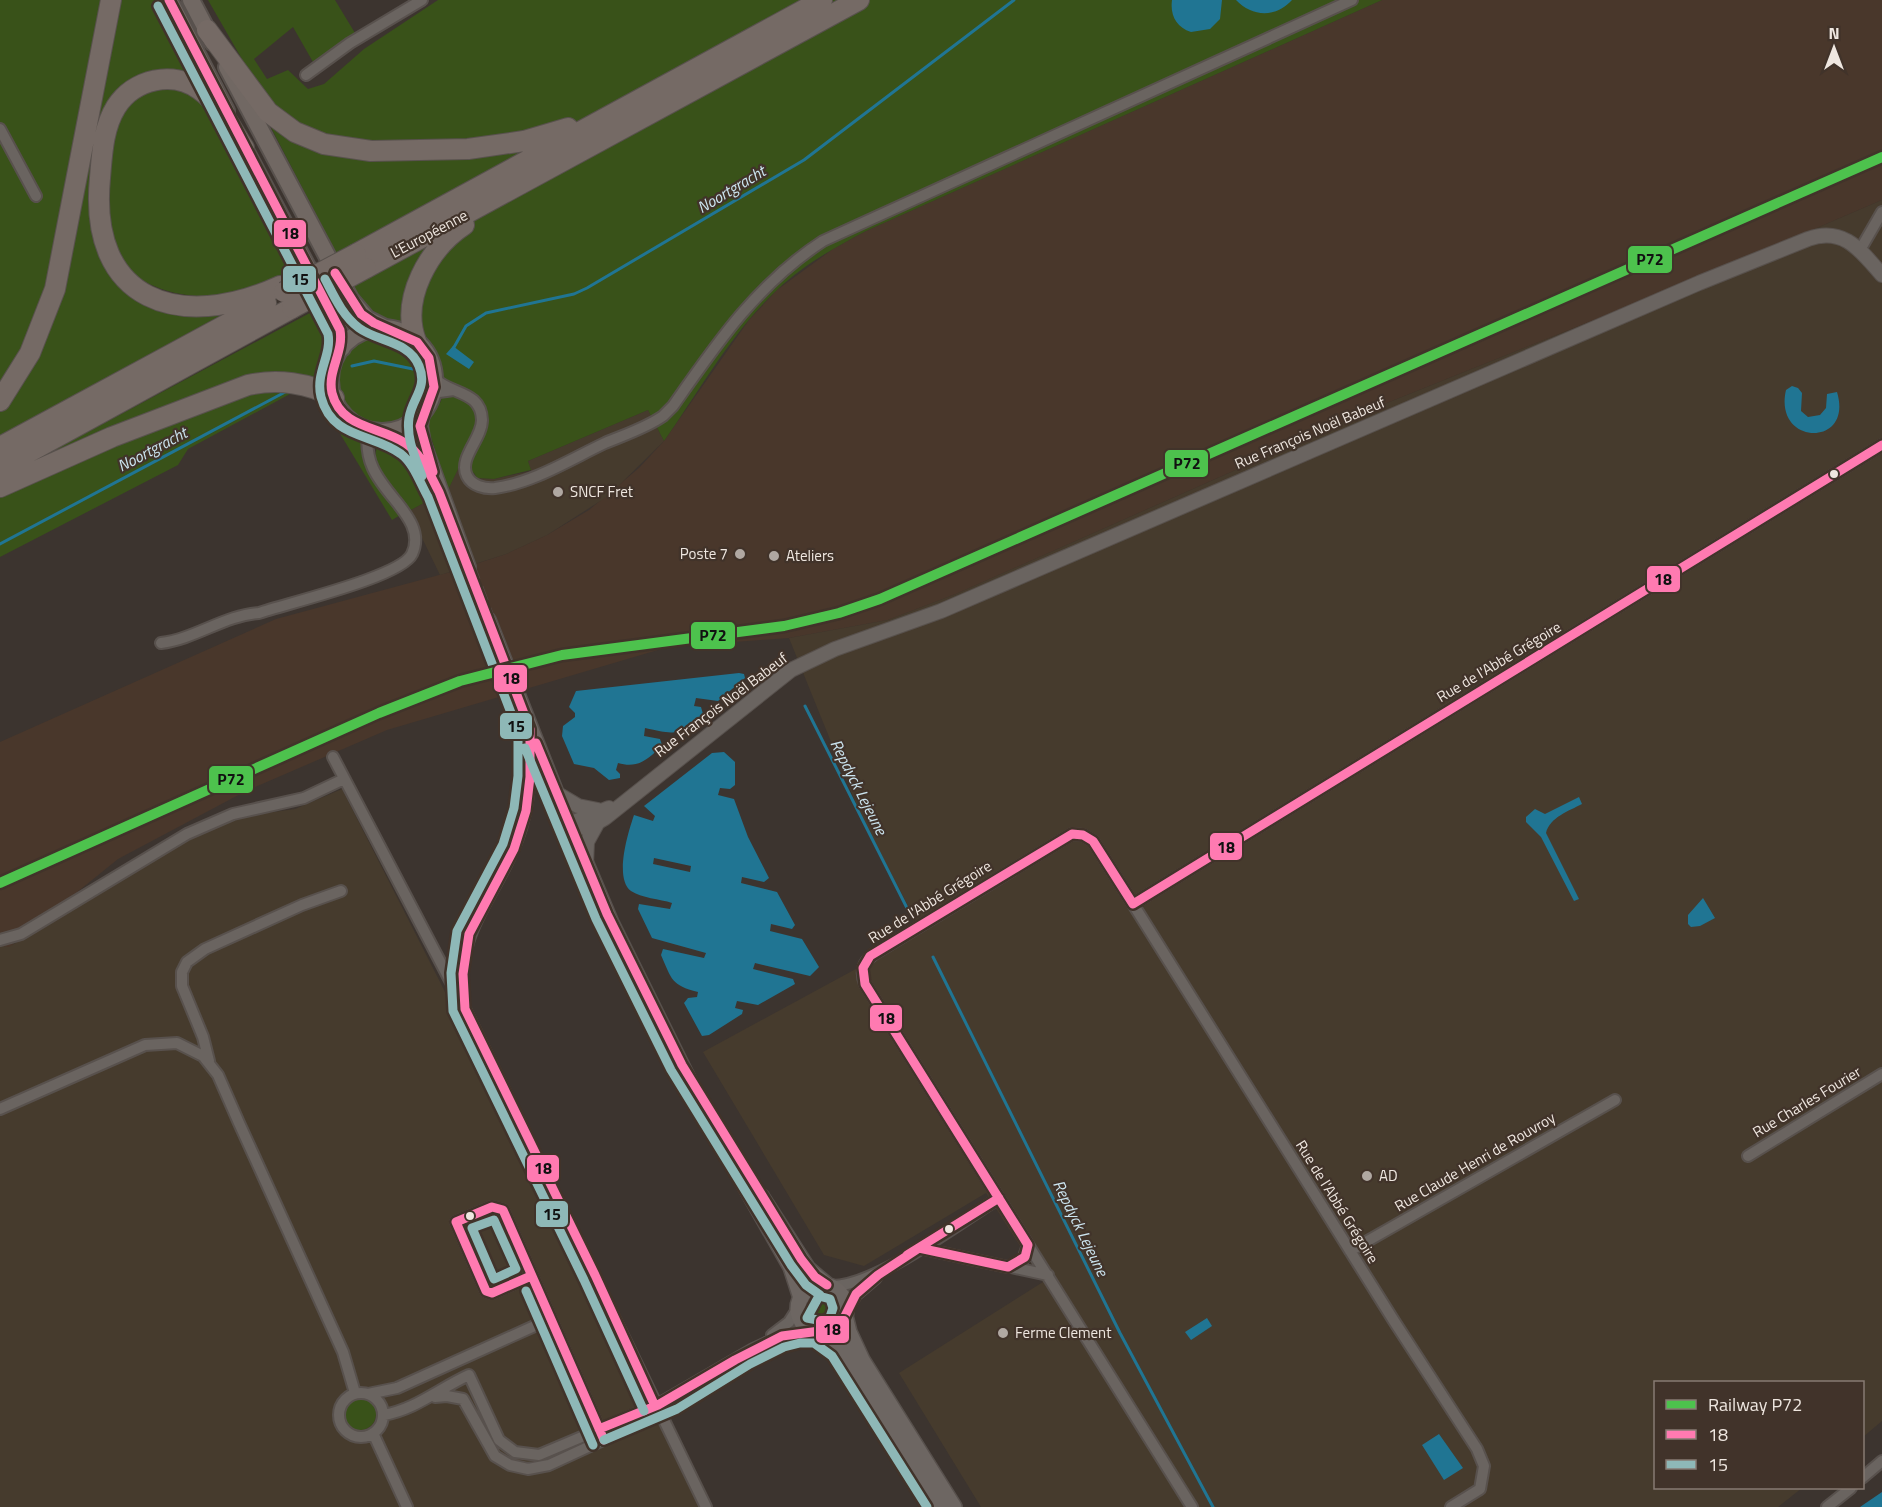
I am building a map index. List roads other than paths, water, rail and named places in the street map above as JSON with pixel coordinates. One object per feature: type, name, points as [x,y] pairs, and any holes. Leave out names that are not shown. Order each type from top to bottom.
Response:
[{"type":"highway","points":[[0,401],[30,353],[55,289],[111,0]]},
{"type":"highway","name":"L'Européenne","points":[[358,257],[567,159],[859,0]]},
{"type":"highway","name":"L'Européenne","points":[[0,447],[358,257],[447,204],[820,1]]},
{"type":"highway","points":[[207,30],[254,97],[273,117],[307,138],[351,150],[468,149],[524,141],[561,131],[666,85]]},
{"type":"highway","points":[[244,148],[216,105],[195,87],[176,80],[158,80],[134,89],[118,105],[106,134],[98,207],[101,237],[110,260],[125,279],[145,294],[169,302],[196,306],[222,305],[253,298],[286,296]]},
{"type":"highway","points":[[416,341],[411,320],[414,296],[422,275],[441,245],[456,230],[567,159]]},
{"type":"highway","name":"L'Européenne","points":[[0,468],[286,296]]},
{"type":"highway","points":[[0,487],[112,437],[223,393],[259,383],[305,386],[334,398]]},
{"type":"main road","points":[[169,0],[338,325],[342,348]]},
{"type":"main road","points":[[191,0],[346,293],[363,316],[416,341],[429,358],[434,378],[432,396],[422,414],[403,428],[375,431]]},
{"type":"main road","points":[[387,328],[362,332],[342,348],[331,370],[334,398],[347,418],[411,447],[439,492]]},
{"type":"main road","points":[[422,414],[422,439],[439,492],[468,567]]},
{"type":"main road","points":[[488,620],[586,866],[635,973],[718,1140],[791,1267],[802,1321],[817,1332],[834,1340],[846,1354],[941,1507]]},
{"type":"main road","points":[[682,1065],[801,1259],[815,1277],[842,1295],[849,1332],[860,1356],[954,1507]]},
{"type":"main road","points":[[800,1303],[812,1287],[830,1286]]},
{"type":"main road","points":[[817,1332],[836,1329],[846,1313]]},
{"type":"street","points":[[306,75],[350,43],[422,0]]},
{"type":"street","points":[[434,378],[442,385],[460,391],[475,401],[482,419],[480,431],[466,463],[467,474],[471,481],[484,487],[494,488],[535,475],[663,416],[673,406],[724,333],[756,295],[786,267],[828,238],[1352,0]]},
{"type":"street","points":[[0,129],[36,196]]},
{"type":"street","points":[[1860,250],[1882,212]]},
{"type":"street","name":"Rue François Noël Babeuf","points":[[586,866],[587,842],[598,822],[779,678],[823,654],[953,606],[1699,283],[1808,239],[1823,235],[1838,236],[1860,250],[1882,275]]},
{"type":"street","points":[[432,396],[443,391],[460,391]]},
{"type":"street","points":[[161,643],[183,640],[245,614],[259,613],[364,581],[407,561],[414,549],[414,530],[408,517],[371,467],[367,453],[375,431]]},
{"type":"street","name":"Rue de l'Abbé Grégoire","points":[[1133,904],[1882,445]]},
{"type":"street","points":[[465,1010],[463,974],[469,934],[510,855],[526,810],[531,770],[530,729]]},
{"type":"street","points":[[333,757],[465,1010],[595,1275],[655,1406],[706,1507]]},
{"type":"street","points":[[0,940],[21,934],[192,831],[233,814],[304,798],[344,778]]},
{"type":"street","points":[[556,793],[583,808],[606,809]]},
{"type":"street","name":"Rue François Noël Babeuf","points":[[570,827],[627,798]]},
{"type":"street","name":"Rue François Noël Babeuf","points":[[570,827],[598,822]]},
{"type":"street","name":"Rue de l'Abbé Grégoire","points":[[1192,1507],[865,984],[862,974],[864,964],[874,954],[1072,834],[1083,835],[1093,841],[1477,1449],[1484,1466],[1480,1489],[1451,1507]]},
{"type":"street","points":[[341,891],[302,905],[205,949],[187,962],[182,972],[182,989],[203,1037],[210,1063],[343,1352],[355,1393]]},
{"type":"street","points":[[0,1109],[150,1044],[168,1042],[182,1044],[210,1063]]},
{"type":"street","name":"Rue Charles Fourier","points":[[1748,1156],[1882,1074]]},
{"type":"street","name":"Rue Claude Henri de Rouvroy","points":[[1350,1251],[1615,1100]]},
{"type":"street","points":[[830,1286],[853,1283],[890,1266],[999,1198]]},
{"type":"street","points":[[531,1276],[492,1293],[486,1291],[456,1222],[489,1208],[501,1208],[524,1255],[531,1276],[604,1440]]},
{"type":"street","points":[[1004,1266],[1021,1262],[1028,1245]]},
{"type":"street","points":[[919,1248],[1048,1275]]},
{"type":"street","points":[[846,1313],[856,1295],[890,1266]]},
{"type":"street","points":[[382,1412],[398,1412],[428,1399],[469,1375],[496,1437],[506,1447],[525,1455],[546,1453],[655,1406],[753,1349],[789,1322],[800,1303]]},
{"type":"street","points":[[397,1388],[388,1397],[380,1424],[373,1433],[354,1436],[340,1423],[341,1405],[347,1397],[355,1393],[368,1394],[397,1388],[550,1319]]},
{"type":"street","points":[[753,1349],[790,1333],[817,1332]]},
{"type":"street","points":[[368,1394],[376,1399],[382,1412]]},
{"type":"street","points":[[428,1399],[447,1395],[463,1399],[489,1449],[506,1463],[518,1468],[546,1467],[643,1422],[655,1406]]},
{"type":"street","points":[[373,1433],[408,1507]]},
{"type":"street","points":[[1864,1477],[1882,1461]]},
{"type":"street","points":[[1827,1507],[1850,1489]]},
{"type":"water","points":[[1172,0],[1222,0],[1220,19],[1210,29],[1191,32],[1181,27],[1175,20]]},
{"type":"water","points":[[1236,0],[1292,0],[1279,10],[1264,13],[1249,10]]},
{"type":"water","points":[[453,346],[474,362],[469,369],[446,354]]},
{"type":"water","points":[[1792,386],[1798,388],[1802,393],[1801,411],[1808,417],[1820,415],[1826,408],[1827,394],[1837,392],[1839,410],[1834,423],[1825,431],[1813,433],[1801,430],[1791,422],[1785,408],[1786,390]]},
{"type":"water","points":[[744,674],[745,678],[718,701],[696,698],[694,706],[701,707],[703,714],[682,730],[664,732],[645,728],[644,736],[660,739],[662,745],[643,762],[631,765],[618,763],[616,770],[620,778],[609,780],[594,768],[574,764],[562,736],[563,726],[575,717],[575,713],[569,707],[576,691]]},
{"type":"water","points":[[724,752],[735,762],[735,785],[730,789],[720,788],[718,795],[734,799],[748,837],[769,878],[764,882],[742,877],[741,883],[777,892],[795,925],[792,929],[771,924],[770,931],[802,939],[819,967],[810,976],[755,963],[753,969],[793,979],[795,984],[758,1005],[737,1001],[735,1008],[743,1010],[742,1014],[709,1035],[702,1036],[684,1003],[688,998],[697,997],[698,992],[682,987],[673,980],[661,955],[663,949],[704,958],[706,953],[652,938],[638,909],[639,904],[670,909],[672,903],[645,897],[631,891],[623,876],[623,866],[634,815],[653,821],[655,816],[644,806],[712,753]],"holes":[[[654,858],[691,866],[690,872],[653,864]]]},
{"type":"water","points":[[1579,797],[1582,804],[1551,823],[1546,833],[1579,899],[1574,901],[1541,837],[1526,822],[1526,817],[1535,809],[1545,814]]},
{"type":"water","points":[[1703,898],[1715,918],[1700,926],[1691,927],[1688,924],[1688,915]]},
{"type":"water","points":[[1207,1318],[1212,1326],[1191,1340],[1185,1332]]},
{"type":"water","points":[[1439,1434],[1463,1468],[1444,1480],[1422,1445]]},
{"type":"water","points":[[1882,1492],[1882,1507],[1860,1507]]},
{"type":"waterway","name":"Noortgracht","points":[[453,349],[466,326],[486,313],[574,294],[587,288],[804,160],[1014,0]]},
{"type":"waterway","name":"Noortgracht","points":[[352,366],[374,361],[413,369]]},
{"type":"waterway","name":"Noortgracht","points":[[0,544],[287,391]]},
{"type":"waterway","name":"Repdyck Lejeune","points":[[805,706],[908,910]]},
{"type":"waterway","name":"Repdyck Lejeune","points":[[933,957],[1120,1333],[1213,1507]]},
{"type":"tunnel","points":[[468,567],[488,620]]},
{"type":"rail line","name":"P72","points":[[0,883],[379,713],[460,681],[562,655],[784,626],[839,613],[880,599],[1882,157]]},
{"type":"place","name":"SNCF Fret","points":[[558,492]]},
{"type":"place","name":"Poste 7","points":[[740,554]]},
{"type":"place","name":"Ateliers","points":[[774,556]]},
{"type":"place","name":"AD","points":[[1367,1176]]},
{"type":"place","name":"Ferme Clement","points":[[1003,1333]]}]
